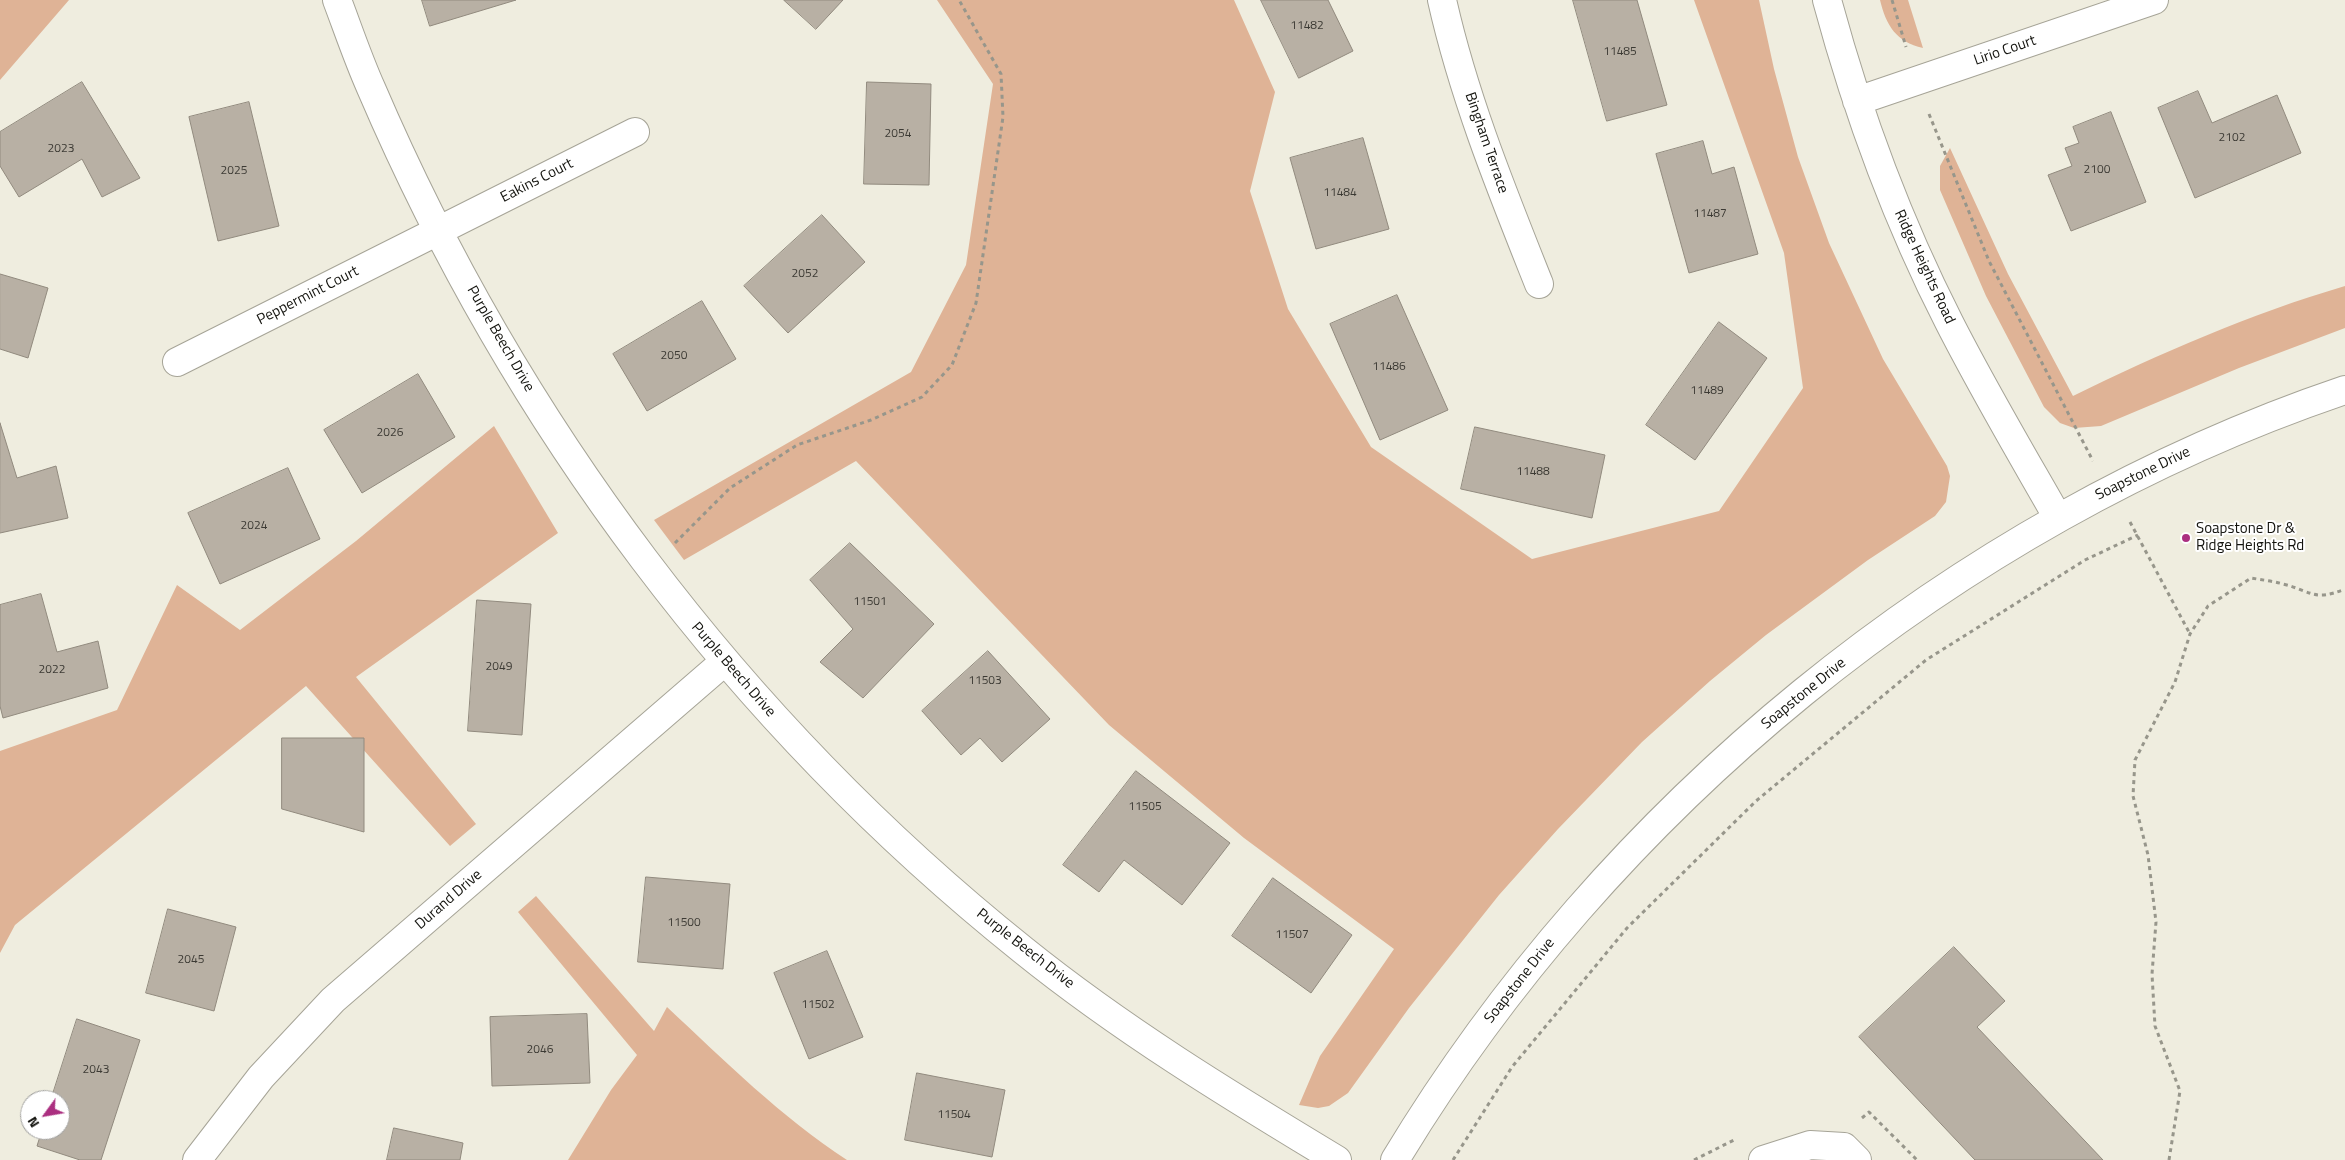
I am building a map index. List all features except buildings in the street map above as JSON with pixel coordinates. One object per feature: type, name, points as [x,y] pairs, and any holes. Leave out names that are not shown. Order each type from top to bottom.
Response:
[{"type":"street","name":"Purple Beech Drive","points":[[337,0],[370,88],[439,231],[503,348],[583,477],[650,568],[724,662],[814,762],[911,854],[1024,952],[1142,1038],[1337,1160]]},
{"type":"street","name":"Bingham Terrace","points":[[1442,0],[1450,35],[1482,139],[1539,284]]},
{"type":"street","name":"Ridge Heights Road","points":[[1827,0],[1857,101],[1896,207],[1949,322],[2058,518]]},
{"type":"street","name":"Lirio Court","points":[[1857,101],[2154,0]]},
{"type":"street","name":"Eakins Court","points":[[439,231],[635,132]]},
{"type":"street","name":"Peppermint Court","points":[[177,362],[439,231]]},
{"type":"street","name":"Soapstone Drive","points":[[1395,1160],[1456,1064],[1532,962],[1623,859],[1722,762],[1809,688],[1859,648],[1980,566],[2110,488],[2233,433],[2345,390]]},
{"type":"street","name":"Durand Drive","points":[[197,1160],[261,1076],[333,1000],[724,662]]},
{"type":"street","points":[[1763,1160],[1810,1145],[1844,1147],[1857,1160]]},
{"type":"path","points":[[650,568],[730,488],[797,445],[871,420],[922,397],[952,365],[976,303],[1003,117],[1001,74],[959,0]]},
{"type":"path","points":[[1892,0],[1917,81],[1990,261],[2090,457],[2138,535],[2190,634]]},
{"type":"path","points":[[1453,1160],[1512,1068],[1627,928],[1756,801],[1926,660],[2085,560],[2138,535]]},
{"type":"path","points":[[2169,1160],[2180,1091],[2155,1026],[2152,974],[2156,922],[2148,855],[2133,796],[2136,760],[2175,682],[2190,634],[2208,606],[2251,578],[2284,584],[2309,595],[2333,594],[2345,589]]},
{"type":"shaded area","points":[[0,0],[69,0],[0,80]]},
{"type":"shaded area","points":[[937,0],[1234,0],[1275,92],[1250,191],[1288,309],[1371,447],[1532,559],[1719,511],[1803,388],[1784,253],[1694,0],[1759,0],[1774,69],[1798,157],[1829,243],[1883,359],[1947,466],[1950,476],[1946,502],[1935,516],[1868,560],[1766,635],[1710,681],[1642,742],[1558,829],[1499,895],[1409,1008],[1348,1093],[1329,1106],[1318,1108],[1299,1105],[1320,1056],[1394,949],[1244,838],[1109,725],[856,461],[684,560],[654,520],[911,372],[966,265],[993,84]]},
{"type":"shaded area","points":[[1880,0],[1908,0],[1923,48],[1899,37],[1889,25]]},
{"type":"shaded area","points":[[1950,148],[2008,274],[2073,396],[2206,335],[2275,309],[2345,286],[2345,328],[2239,368],[2101,426],[2074,428],[2060,423],[2044,407],[1986,296],[1940,190],[1940,166]]},
{"type":"shaded area","points":[[494,426],[558,533],[356,677],[476,824],[450,846],[306,686],[15,925],[0,953],[0,751],[117,710],[177,585],[240,630],[356,541]]},
{"type":"shaded area","points":[[536,896],[654,1031],[667,1007],[776,1107],[847,1160],[568,1160],[611,1090],[637,1055],[518,912]]},
{"type":"place","name":"Soapstone Dr & Ridge Heights Rd","points":[[2186,538]]}]
